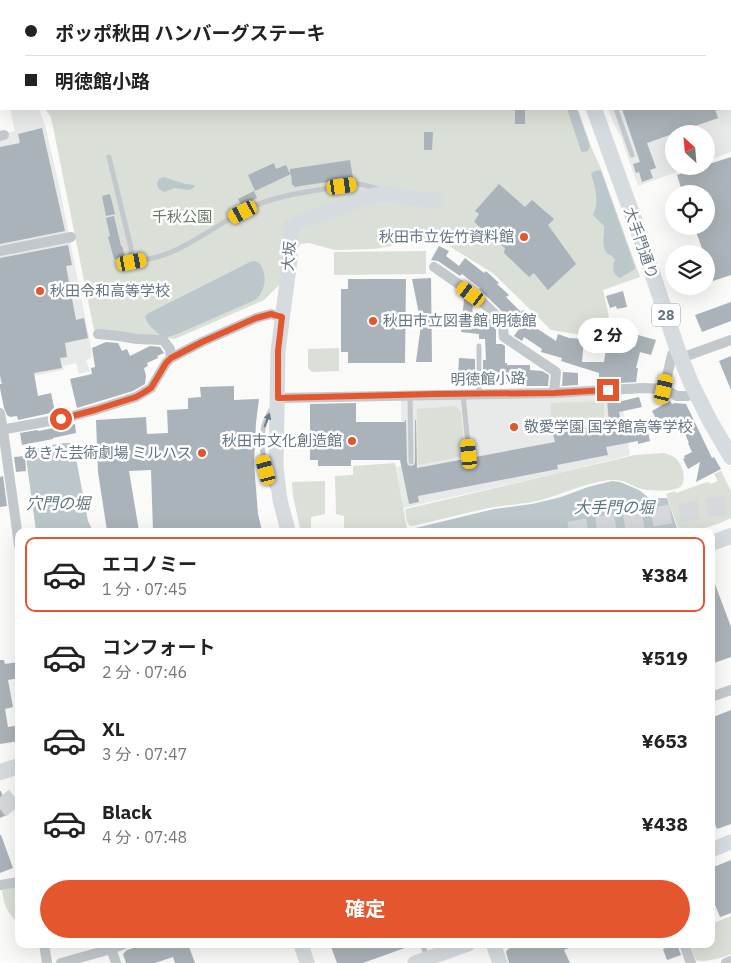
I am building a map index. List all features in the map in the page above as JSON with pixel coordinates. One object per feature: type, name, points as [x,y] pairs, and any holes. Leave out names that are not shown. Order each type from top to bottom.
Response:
[{"type":"main road","name":"大手門通り","points":[[594,110],[640,236],[679,353],[696,392],[731,457]]},
{"type":"main road","points":[[715,542],[731,536]]},
{"type":"main road","points":[[0,772],[15,767]]},
{"type":"street","name":"大坂","points":[[282,317],[290,260],[291,227],[301,221],[374,195],[388,194],[430,200]]},
{"type":"street","points":[[0,251],[71,237]]},
{"type":"street","points":[[434,267],[471,294],[498,318],[503,326],[504,337],[556,372],[554,393]]},
{"type":"street","points":[[2,430],[61,419],[136,397],[151,388],[171,358],[256,318],[271,314],[282,317],[278,351],[276,467],[280,500],[287,528]]},
{"type":"street","points":[[98,334],[163,340],[170,348],[171,358]]},
{"type":"street","points":[[664,389],[672,355],[731,340]]},
{"type":"street","name":"明徳館小路","points":[[278,398],[554,393],[644,388],[664,389],[677,396],[688,396],[696,392]]},
{"type":"street","points":[[0,413],[16,528]]},
{"type":"street","points":[[715,696],[731,690]]},
{"type":"street","points":[[715,848],[731,842]]},
{"type":"street","points":[[0,885],[15,883]]},
{"type":"street","points":[[45,948],[47,963]]},
{"type":"street","points":[[60,963],[104,948]]},
{"type":"street","points":[[111,948],[116,963]]},
{"type":"street","points":[[302,948],[307,963]]},
{"type":"street","points":[[421,961],[457,948]]},
{"type":"street","points":[[495,948],[500,963]]},
{"type":"street","points":[[685,948],[691,963]]},
{"type":"street","points":[[726,963],[731,961]]},
{"type":"lane","points":[[616,110],[632,155]]},
{"type":"lane","points":[[109,157],[131,248],[132,262],[156,258],[170,253],[252,207],[276,198],[314,190],[356,184],[430,200]]},
{"type":"lane","points":[[479,346],[479,394]]},
{"type":"lane","points":[[463,394],[469,454]]},
{"type":"lane","points":[[410,395],[411,462]]},
{"type":"lane","points":[[421,961],[422,948]]},
{"type":"shaded area","name":"秋田令和高等学校","points":[[10,110],[39,110],[45,125],[59,185],[92,357],[86,361],[90,371],[79,374],[76,363],[63,366],[64,370],[0,382],[0,139],[6,133],[15,131]]},
{"type":"shaded area","points":[[608,110],[731,110],[731,152],[715,158],[715,125],[665,125],[665,175],[668,175],[638,186],[621,138]]},
{"type":"shaded area","name":"敬愛学園 国学館高等学校","points":[[621,396],[630,455],[403,508],[396,467],[403,465],[401,400]]},
{"type":"green space","name":"千秋公園","points":[[46,110],[578,110],[640,277],[603,290],[609,317],[601,320],[600,338],[551,330],[494,274],[441,241],[414,242],[374,249],[335,250],[309,243],[301,244],[297,248],[280,284],[264,300],[175,339],[94,330],[51,117]]},
{"type":"green space","points":[[426,251],[426,274],[334,275],[334,252]]},
{"type":"green space","points":[[339,348],[339,371],[312,372],[308,368],[308,349]]},
{"type":"green space","points":[[604,401],[604,421],[550,430],[551,403]]},
{"type":"green space","points":[[456,406],[461,412],[465,456],[418,465],[417,409]]},
{"type":"green space","points":[[664,453],[677,459],[682,467],[684,480],[677,489],[650,490],[621,481],[603,481],[532,502],[484,509],[412,526],[407,522],[406,509],[635,455]]},
{"type":"green space","points":[[395,463],[407,528],[344,528],[344,516],[336,514],[335,476],[353,475],[353,466]]},
{"type":"green space","points":[[721,471],[731,491],[731,518],[705,528],[678,528],[666,494],[675,491],[676,493],[704,483],[709,482],[711,484],[718,481],[714,474]]},
{"type":"green space","points":[[325,481],[325,514],[311,517],[311,528],[300,528],[292,482]]},
{"type":"green space","points":[[15,887],[15,919],[7,908],[2,890]]},
{"type":"green space","points":[[731,916],[731,954],[713,960],[696,960],[691,948],[715,948],[715,922]]},
{"type":"water","points":[[567,110],[577,110],[590,146],[588,151],[581,151]]},
{"type":"water","points":[[598,170],[601,171],[635,267],[635,269],[620,278],[613,270],[615,260],[607,253],[603,243],[604,226],[593,215],[596,199],[591,173]]},
{"type":"water","points":[[163,177],[195,186],[188,190],[175,188],[164,192],[157,185],[158,180]]},
{"type":"water","points":[[255,261],[262,267],[265,277],[262,292],[255,300],[168,337],[157,332],[146,320],[147,314]]},
{"type":"water","name":"穴門の堀","points":[[70,443],[74,448],[88,521],[92,528],[36,528],[25,450]]},
{"type":"water","name":"大手門の堀","points":[[612,481],[620,482],[639,490],[649,498],[667,498],[677,528],[415,528],[494,509],[532,504],[561,497]]},
{"type":"building","points":[[515,110],[525,110],[525,124],[515,124]]},
{"type":"building","points":[[622,110],[715,110],[718,118],[698,125],[665,125],[665,137],[647,143],[656,168],[650,170],[653,178],[642,182],[639,172],[636,173],[633,164],[640,162]]},
{"type":"building","points":[[42,128],[65,231],[0,244],[0,147],[20,143],[18,134]]},
{"type":"building","points":[[424,132],[433,132],[432,150],[424,150]]},
{"type":"building","points":[[731,157],[731,275],[715,280],[715,245],[701,245],[697,235],[715,235],[715,185],[680,185],[677,175],[715,175],[715,162]]},
{"type":"building","points":[[350,160],[353,178],[294,187],[291,174],[255,191],[248,175],[274,163],[276,169],[286,165],[290,174],[290,169]]},
{"type":"building","name":"秋田市立佐竹資料館","points":[[499,184],[525,207],[532,200],[554,219],[548,225],[576,264],[548,290],[534,273],[529,277],[504,253],[505,248],[474,222],[479,214],[475,211]]},
{"type":"building","points":[[254,191],[257,198],[242,206],[238,199]]},
{"type":"building","points":[[110,194],[115,214],[106,216],[102,196]]},
{"type":"building","points":[[114,216],[125,257],[114,259],[108,237],[110,236],[106,218]]},
{"type":"building","points":[[68,245],[72,265],[66,266],[76,320],[84,318],[88,338],[65,343],[67,357],[60,358],[62,368],[34,373],[38,396],[51,393],[55,412],[18,420],[17,416],[10,417],[7,415],[0,388],[0,384],[2,384],[0,375],[0,258]]},
{"type":"building","points":[[439,246],[449,251],[446,256],[459,266],[465,258],[484,273],[486,271],[509,295],[506,297],[521,312],[523,310],[531,317],[536,324],[533,326],[556,341],[558,334],[569,338],[584,339],[582,362],[604,362],[607,342],[635,347],[638,335],[656,340],[651,355],[640,352],[636,368],[638,368],[636,382],[619,383],[611,381],[611,383],[599,384],[599,373],[561,361],[562,358],[541,352],[542,349],[524,337],[522,341],[514,336],[521,326],[508,317],[480,288],[462,274],[460,276],[438,261],[431,260]]},
{"type":"building","points":[[431,278],[432,362],[416,362],[421,324],[412,279]]},
{"type":"building","name":"秋田市立図書館 明徳館","points":[[348,279],[406,279],[405,363],[348,363],[348,352],[341,352],[341,289],[348,289]]},
{"type":"building","points":[[623,291],[627,307],[617,309],[616,306],[610,308],[606,296]]},
{"type":"building","points":[[464,299],[468,299],[473,304],[472,316],[488,317],[492,322],[496,330],[496,344],[505,346],[505,363],[507,365],[530,365],[530,370],[542,371],[549,375],[548,386],[495,384],[495,374],[483,374],[483,360],[486,360],[485,339],[479,339],[479,334],[461,332]]},
{"type":"building","points":[[731,302],[731,321],[702,332],[695,315]]},
{"type":"building","points":[[106,342],[118,343],[122,351],[127,349],[130,356],[150,346],[160,347],[164,353],[147,363],[148,366],[144,368],[145,384],[133,391],[77,408],[70,379],[92,374],[91,368],[95,367],[92,348]]},
{"type":"building","points":[[731,356],[731,390],[719,361]]},
{"type":"building","points":[[459,358],[475,359],[475,374],[473,374],[473,377],[458,376]]},
{"type":"building","points":[[563,372],[578,373],[578,385],[562,386]]},
{"type":"building","name":"あきた芸術劇場 ミルハス","points":[[234,386],[234,400],[259,399],[254,463],[258,514],[261,528],[153,528],[151,470],[129,471],[138,528],[107,528],[98,472],[96,420],[146,417],[147,434],[168,433],[167,410],[188,409],[188,398],[201,397],[200,387]]},
{"type":"building","points":[[639,397],[642,407],[619,412],[623,435],[647,428],[650,441],[638,444],[638,441],[606,447],[608,455],[557,465],[558,469],[418,496],[419,502],[409,504],[400,460],[351,460],[351,466],[318,466],[318,460],[310,460],[310,404],[356,403],[356,422],[405,422],[406,420],[407,462],[411,466],[415,462],[416,420],[417,468],[555,442],[553,434],[609,423],[607,400],[618,399],[618,402]]},
{"type":"building","points":[[670,401],[672,404],[686,404],[712,458],[714,457],[721,469],[696,482],[700,462],[688,469],[683,459],[685,458],[684,456],[692,452],[681,425],[674,424],[662,430],[652,411]]},
{"type":"building","points":[[75,424],[76,433],[22,445],[20,433]]},
{"type":"building","points":[[25,456],[26,471],[16,472],[14,457]]},
{"type":"building","points":[[3,476],[7,506],[0,507],[0,477]]},
{"type":"building","points":[[715,584],[731,627],[731,657],[715,663]]},
{"type":"building","points":[[0,660],[4,660],[5,664],[15,663],[15,679],[8,680],[13,707],[5,709],[8,727],[15,726],[15,742],[0,744]]},
{"type":"building","points":[[731,710],[731,824],[717,829],[715,824],[716,716]]},
{"type":"building","points":[[0,791],[9,814],[0,818]]},
{"type":"building","points":[[0,835],[13,868],[0,873]]},
{"type":"building","points":[[731,860],[731,913],[720,917],[715,905],[715,866]]},
{"type":"building","points":[[133,948],[189,948],[195,963],[175,963],[173,957],[155,963],[126,963],[123,954]]},
{"type":"building","points":[[331,948],[405,948],[363,963],[337,963]]},
{"type":"building","points":[[569,948],[564,950],[570,963],[509,963],[506,952],[508,949]]},
{"type":"building","points":[[678,948],[681,955],[667,960],[663,949]]},
{"type":"tunnel","points":[[587,528],[731,504]]},
{"type":"tunnel","points":[[0,809],[15,797]]},
{"type":"place","name":"秋田市立佐竹資料館","points":[[524,237]]},
{"type":"place","name":"秋田令和高等学校","points":[[40,291]]},
{"type":"place","name":"秋田市立図書館 明徳館","points":[[373,321]]},
{"type":"place","name":"敬愛学園 国学館高等学校","points":[[514,427]]},
{"type":"place","name":"秋田市文化創造館","points":[[352,441]]},
{"type":"place","name":"あきた芸術劇場 ミルハス","points":[[202,453]]},
{"type":"route","points":[[61,419],[136,397],[151,388],[171,358],[245,322],[271,314],[282,317],[278,351],[278,398],[554,393],[608,390]]}]
